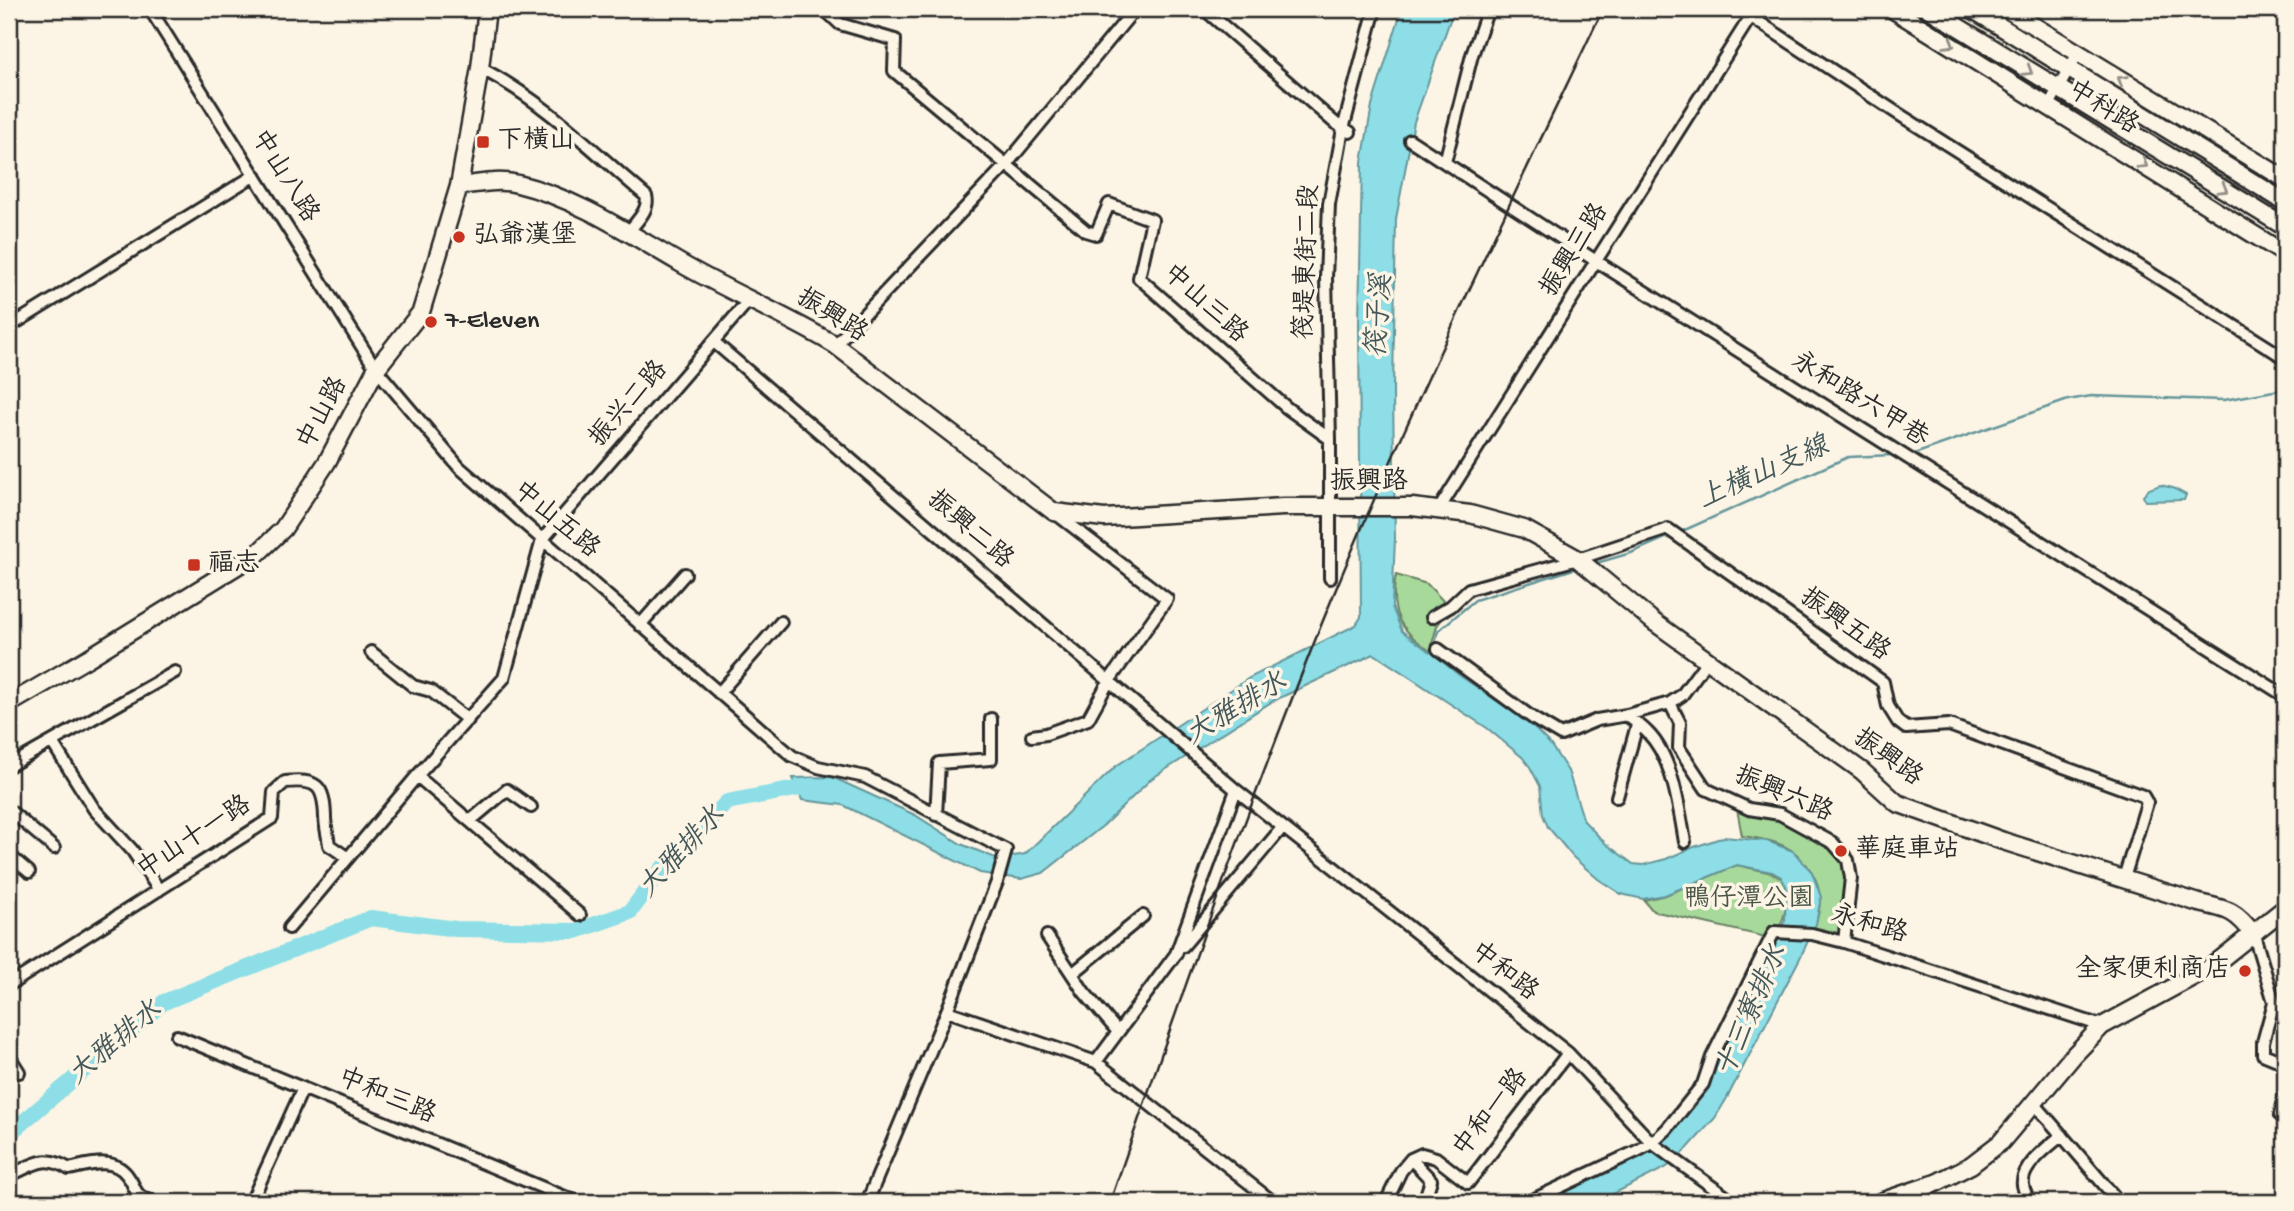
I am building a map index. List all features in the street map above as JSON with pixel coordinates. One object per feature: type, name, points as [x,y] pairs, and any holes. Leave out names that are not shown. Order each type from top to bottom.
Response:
[{"type":"street","name":"中山八路","points":[[150,9],[376,369]]},
{"type":"street","name":"中山路","points":[[9,704],[258,553],[274,540],[327,462],[376,369],[421,312],[459,186],[480,68],[486,9]]},
{"type":"street","name":"中山三路","points":[[824,9],[840,23],[895,40],[894,71],[1086,231],[1096,234],[1109,204],[1153,220],[1139,278],[1287,408],[1330,439]]},
{"type":"street","points":[[835,345],[1006,165],[1135,9]]},
{"type":"street","points":[[1204,9],[1347,131]]},
{"type":"street","name":"筏堤東街二段","points":[[1330,439],[1326,278],[1329,204],[1375,9]]},
{"type":"street","points":[[1445,162],[1472,55],[1488,9]]},
{"type":"street","points":[[1739,9],[1897,113],[2285,358]]},
{"type":"street","name":"中科路","points":[[1892,9],[2285,254]]},
{"type":"street","name":"中科路","points":[[1929,9],[2285,227]]},
{"type":"street","name":"中科路","points":[[1972,9],[2285,202]]},
{"type":"street","name":"中科路","points":[[2006,9],[2285,179]]},
{"type":"street","name":"振興三路","points":[[1439,509],[1751,16]]},
{"type":"street","points":[[2049,105],[2078,53]]},
{"type":"street","points":[[480,68],[504,80],[554,117],[646,196],[648,202],[629,231]]},
{"type":"street","name":"永和路六甲巷","points":[[1410,140],[1596,261],[2285,696]]},
{"type":"street","points":[[9,327],[255,175]]},
{"type":"street","name":"振興路","points":[[459,186],[517,183],[561,199],[629,231],[679,263],[835,345],[1054,512],[1104,518],[1283,507],[1439,509],[1470,514],[1524,529],[1578,559],[1654,622],[1862,771],[1898,803],[2003,841],[2199,904],[2228,909],[2242,918],[2254,935]]},
{"type":"street","name":"振兴二路","points":[[542,540],[750,299]]},
{"type":"street","name":"振興二路","points":[[714,342],[1194,755]]},
{"type":"street","name":"中山五路","points":[[376,369],[459,467],[792,756],[818,767],[865,777],[1006,850],[997,882],[947,1011]]},
{"type":"street","points":[[1329,579],[1330,439]]},
{"type":"street","points":[[1032,736],[1046,734],[1088,719],[1109,681],[1167,599],[1054,512]]},
{"type":"street","name":"振興五路","points":[[1432,617],[1451,606],[1469,589],[1578,559],[1668,529],[1883,682],[1888,706],[1898,722],[1906,728],[1949,725],[2143,796],[2147,803],[2124,878]]},
{"type":"street","points":[[289,928],[504,678],[542,540]]},
{"type":"street","points":[[640,625],[685,574]]},
{"type":"street","points":[[719,693],[781,622]]},
{"type":"street","points":[[1438,649],[1524,712],[1561,734],[1597,720],[1670,703],[1682,695],[1707,661]]},
{"type":"street","points":[[372,652],[413,686],[431,691],[468,720]]},
{"type":"street","points":[[9,766],[176,672]]},
{"type":"street","name":"振興六路","points":[[1670,703],[1680,723],[1679,748],[1706,789],[1749,809],[1780,814],[1833,843],[1848,860],[1851,877],[1844,942]]},
{"type":"street","points":[[1627,715],[1648,733],[1665,761],[1678,800],[1685,842]]},
{"type":"street","points":[[936,815],[939,763],[991,759],[991,719]]},
{"type":"street","points":[[1617,797],[1637,725]]},
{"type":"street","points":[[52,742],[94,809],[132,850],[159,890]]},
{"type":"street","name":"中和路","points":[[1194,755],[1282,828],[1568,1053],[1653,1144],[1732,1202]]},
{"type":"street","points":[[417,776],[580,915]]},
{"type":"street","name":"中山十一路","points":[[9,985],[272,818],[274,792],[285,782],[299,781],[314,784],[321,789],[329,845],[348,858]]},
{"type":"street","points":[[470,821],[507,790],[531,807]]},
{"type":"street","points":[[1176,954],[1236,790]]},
{"type":"street","points":[[9,810],[54,848]]},
{"type":"street","points":[[1096,1062],[1176,954],[1282,828]]},
{"type":"street","points":[[9,855],[29,872]]},
{"type":"street","points":[[1880,1202],[1936,1183],[1971,1165],[2001,1142],[2073,1056],[2102,1026],[2211,967],[2285,908]]},
{"type":"street","points":[[1072,974],[1143,916]]},
{"type":"street","name":"永和路","points":[[1653,1144],[1703,1084],[1712,1057],[1774,932],[1812,934],[1844,942],[2102,1026]]},
{"type":"street","points":[[2254,935],[2274,1002],[2263,1042],[2263,1054],[2285,1063]]},
{"type":"street","points":[[1047,936],[1072,974],[1118,1032]]},
{"type":"street","points":[[867,1202],[947,1011],[1096,1062],[1273,1202]]},
{"type":"street","name":"中和三路","points":[[177,1036],[577,1202]]},
{"type":"street","name":"中和一路","points":[[1386,1202],[1401,1171],[1411,1159],[1422,1154],[1436,1158],[1468,1183],[1568,1053]]},
{"type":"street","points":[[9,1056],[19,1072]]},
{"type":"street","points":[[251,1202],[303,1088]]},
{"type":"street","points":[[2285,1098],[2280,1115],[2285,1118]]},
{"type":"street","points":[[2034,1104],[2119,1202]]},
{"type":"street","points":[[2029,1202],[2022,1183],[2025,1173],[2040,1153],[2062,1135]]},
{"type":"street","points":[[1528,1202],[1653,1144]]},
{"type":"street","name":"中和一路","points":[[1411,1159],[1431,1180],[1424,1202]]},
{"type":"street","points":[[9,1176],[43,1161],[56,1160],[69,1169],[99,1162],[115,1166],[127,1175],[134,1192],[153,1202]]},
{"type":"green space","points":[[1396,575],[1427,584],[1448,606],[1449,610],[1437,626],[1430,651],[1411,635],[1399,619],[1394,600]]},
{"type":"green space","name":"鴨仔潭公園","points":[[1736,804],[1768,814],[1833,843],[1848,860],[1844,941],[1811,934],[1818,916],[1820,898],[1816,881],[1806,864],[1785,885],[1785,913],[1780,926],[1770,938],[1653,911],[1644,900],[1666,895],[1737,865],[1772,873],[1783,879],[1802,860],[1782,845],[1742,836]]},
{"type":"water","points":[[1402,9],[1454,9],[1414,122],[1396,219],[1393,390],[1395,539],[1392,607],[1402,631],[1430,652],[1434,649],[1443,662],[1529,723],[1550,744],[1568,771],[1584,821],[1605,843],[1633,864],[1643,865],[1666,859],[1724,837],[1767,841],[1793,851],[1812,872],[1821,897],[1816,924],[1800,958],[1715,1118],[1667,1167],[1597,1202],[1536,1202],[1672,1128],[1715,1058],[1785,920],[1786,886],[1781,877],[1772,872],[1737,865],[1665,895],[1643,899],[1621,894],[1598,879],[1573,857],[1548,827],[1543,815],[1540,786],[1522,757],[1487,728],[1374,654],[1273,701],[1151,779],[1104,825],[1043,873],[1021,879],[980,873],[843,805],[802,800],[793,778],[832,777],[915,815],[961,844],[998,859],[1025,854],[1116,766],[1249,678],[1356,625],[1361,617],[1359,322],[1362,162],[1372,105]]},
{"type":"water","points":[[2160,485],[2186,495],[2184,500],[2145,501],[2143,496],[2149,489]]},
{"type":"waterway","name":"上橫山支線","points":[[1910,454],[2068,400],[2091,396],[2224,400],[2285,389]]},
{"type":"waterway","name":"上橫山支線","points":[[1678,533],[1848,457],[1893,455]]},
{"type":"waterway","name":"上橫山支線","points":[[1593,564],[1631,553],[1672,535]]},
{"type":"waterway","name":"上橫山支線","points":[[1434,648],[1438,631],[1475,600],[1580,567]]},
{"type":"waterway","name":"大雅排水","points":[[9,1134],[164,1002],[371,918],[456,929],[576,931],[630,912],[662,869],[727,802],[811,786],[817,789]]},
{"type":"railway","points":[[1110,1202],[1239,839],[1354,545],[1494,237],[1603,9]]},
{"type":"place","name":"下橫山","points":[[483,142]]},
{"type":"place","name":"弘爺漢堡","points":[[459,237]]},
{"type":"place","name":"7-Eleven","points":[[431,322]]},
{"type":"place","name":"福志","points":[[194,565]]},
{"type":"place","name":"華庭車站","points":[[1841,851]]},
{"type":"place","name":"全家便利商店","points":[[2245,971]]},
{"type":"water label","name":"筏子溪","points":[[1381,316]]},
{"type":"water label","name":"十三寮排水","points":[[1753,1012]]}]
